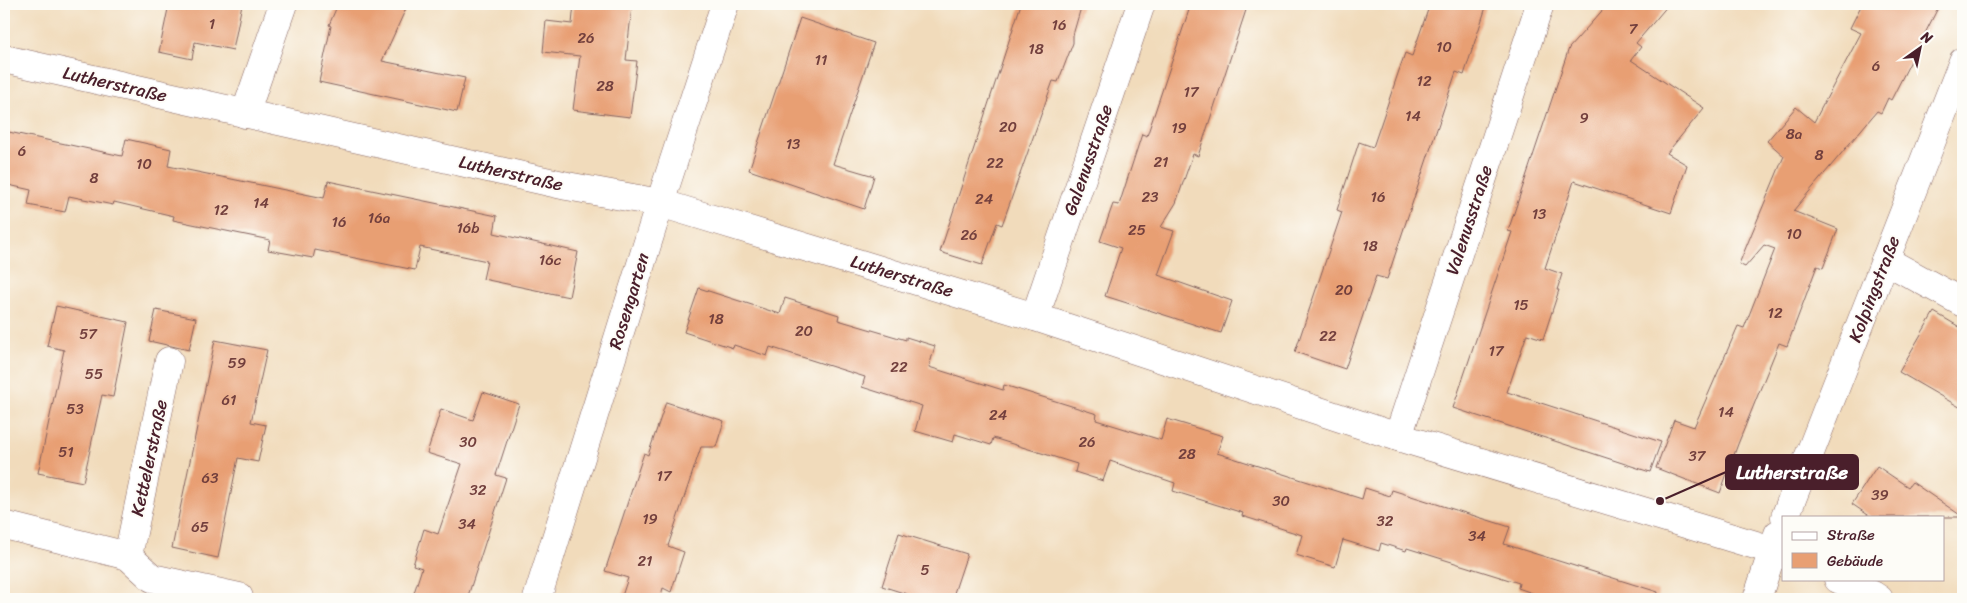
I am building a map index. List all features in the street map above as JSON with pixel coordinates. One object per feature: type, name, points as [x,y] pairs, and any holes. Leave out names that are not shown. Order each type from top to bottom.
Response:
[{"type":"street","points":[[245,114],[283,4]]},
{"type":"street","name":"Rosengarten","points":[[537,599],[660,202],[725,4]]},
{"type":"street","name":"Galenusstraße","points":[[1035,317],[1141,4]]},
{"type":"street","name":"Valenusstraße","points":[[1398,437],[1540,4]]},
{"type":"street","name":"Lutherstraße","points":[[4,59],[567,186],[660,202],[1035,317],[1398,437],[1778,552]]},
{"type":"street","name":"Kolpingstraße","points":[[1785,516],[1963,61]]},
{"type":"street","points":[[1886,260],[1963,303]]},
{"type":"street","name":"Kettelerstraße","points":[[128,556],[169,361]]},
{"type":"street","points":[[4,526],[128,556],[152,578],[239,597]]},
{"type":"street","points":[[1757,599],[1778,552],[1782,527]]},
{"type":"street","points":[[1840,580],[1879,599]]},
{"type":"building","points":[[169,4],[242,4],[233,50],[195,42],[192,59],[159,52]]},
{"type":"building","points":[[338,4],[408,4],[382,61],[465,78],[457,112],[319,82],[331,26],[329,25]]},
{"type":"building","points":[[574,4],[632,6],[626,60],[637,61],[630,117],[573,110],[580,56],[543,52],[546,21],[572,24]]},
{"type":"building","points":[[1021,4],[1082,4],[1073,35],[1073,43],[1058,82],[1053,81],[1002,225],[997,223],[982,265],[940,252]]},
{"type":"building","points":[[1191,4],[1248,4],[1198,156],[1193,154],[1176,203],[1161,227],[1174,231],[1158,275],[1232,301],[1221,333],[1105,296],[1121,248],[1100,241],[1113,204],[1119,205],[1142,134],[1147,136]]},
{"type":"building","points":[[1430,4],[1487,4],[1464,75],[1456,72],[1387,279],[1376,276],[1345,369],[1295,352],[1342,212],[1337,210],[1359,142],[1373,147],[1405,53],[1412,56]]},
{"type":"building","points":[[1608,4],[1669,4],[1636,43],[1641,47],[1631,60],[1704,108],[1667,153],[1687,165],[1671,213],[1574,181],[1545,268],[1562,274],[1557,290],[1559,290],[1543,339],[1527,334],[1507,392],[1661,442],[1650,472],[1453,408],[1512,232],[1508,231],[1569,48]]},
{"type":"building","points":[[1862,4],[1940,4],[1891,100],[1888,98],[1881,113],[1877,111],[1793,211],[1838,229],[1823,268],[1817,266],[1787,346],[1779,343],[1720,493],[1656,468],[1674,420],[1694,427],[1738,326],[1744,328],[1775,249],[1764,245],[1745,267],[1739,264],[1784,156],[1767,141],[1796,107],[1814,122],[1861,33],[1850,28]]},
{"type":"building","points":[[800,18],[874,43],[833,164],[874,176],[864,209],[749,170]]},
{"type":"building","points":[[4,131],[122,156],[126,139],[171,149],[168,166],[324,198],[328,181],[497,216],[494,233],[578,252],[569,297],[483,279],[487,261],[420,247],[415,270],[315,250],[313,258],[268,250],[270,240],[173,220],[174,216],[114,202],[113,205],[69,196],[65,212],[28,205],[31,190],[4,184]]},
{"type":"building","points":[[699,288],[780,314],[785,298],[839,315],[838,320],[906,340],[906,337],[935,346],[929,367],[1003,390],[1004,385],[1097,414],[1096,420],[1161,440],[1167,419],[1223,436],[1217,453],[1362,499],[1365,488],[1390,496],[1392,490],[1510,527],[1504,544],[1658,592],[1657,599],[1534,599],[1535,594],[1518,588],[1519,583],[1407,548],[1406,551],[1381,543],[1379,551],[1343,540],[1335,567],[1296,555],[1302,535],[1242,516],[1243,513],[1173,491],[1175,483],[1110,461],[1103,481],[1075,472],[1077,464],[993,438],[991,445],[955,434],[953,442],[915,431],[922,406],[862,387],[865,377],[770,347],[767,356],[734,345],[733,348],[684,332]]},
{"type":"building","points":[[56,306],[128,322],[113,397],[102,395],[83,482],[38,473],[64,350],[47,346]]},
{"type":"building","points":[[156,310],[196,318],[189,350],[149,341]]},
{"type":"building","points":[[1934,312],[1963,329],[1963,409],[1899,372]]},
{"type":"building","points":[[215,340],[267,350],[251,422],[266,425],[258,462],[238,458],[218,558],[172,548]]},
{"type":"building","points":[[483,392],[519,404],[496,475],[506,478],[467,599],[412,599],[422,568],[413,565],[424,529],[438,534],[462,464],[427,453],[441,409],[473,420]]},
{"type":"building","points":[[666,402],[724,421],[716,447],[701,447],[668,546],[684,552],[671,592],[663,588],[660,599],[621,599],[628,578],[605,571],[644,453],[648,455]]},
{"type":"building","points":[[1877,466],[1908,487],[1912,482],[1963,517],[1870,516],[1852,504]]},
{"type":"building","points":[[899,533],[967,554],[952,599],[922,599],[882,586]]},
{"type":"place","name":"Lutherstraße","points":[[1660,501]]}]
